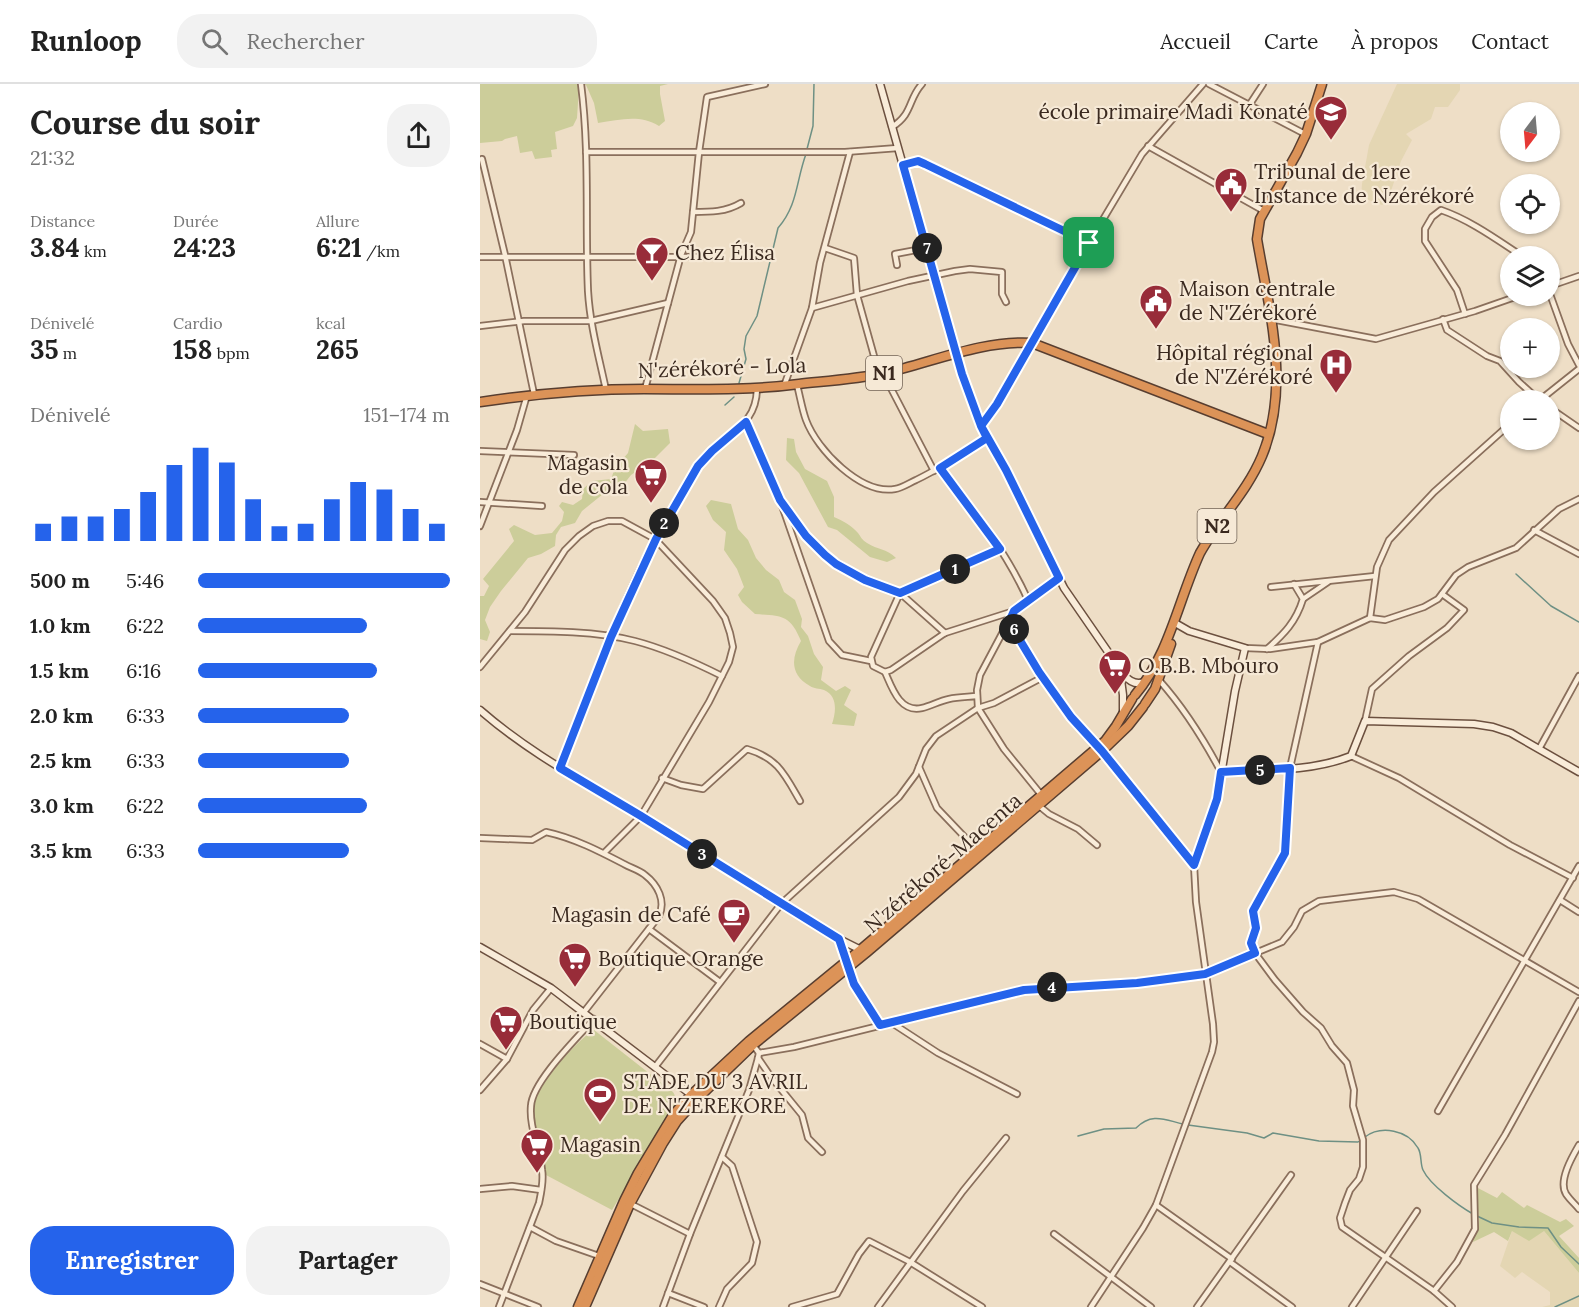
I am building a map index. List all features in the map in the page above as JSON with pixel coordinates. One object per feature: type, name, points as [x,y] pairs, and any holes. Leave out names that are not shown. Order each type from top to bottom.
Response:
[{"type":"highway","points":[[1269,434],[1274,410],[1277,362],[1257,228],[1306,134],[1322,84]]},
{"type":"highway","name":"N'zérékoré - Lola","points":[[480,402],[530,394],[645,389],[756,389],[797,385],[881,373],[1006,343],[1032,343],[1269,434]]},
{"type":"highway","name":"N2","points":[[1100,749],[1133,697],[1148,679],[1164,651],[1200,553],[1209,537],[1242,494],[1263,456],[1269,434]]},
{"type":"highway","name":"N2","points":[[578,1307],[656,1141],[674,1115],[751,1043],[1128,726],[1159,680],[1170,649],[1175,623]]},
{"type":"highway","points":[[1133,697],[1131,704],[1134,707],[1144,705]]},
{"type":"highway","name":"N2","points":[[585,1307],[603,1257]]},
{"type":"street","points":[[581,84],[586,126],[591,321],[606,390]]},
{"type":"street","points":[[645,389],[681,255],[691,232],[707,97],[765,84]]},
{"type":"street","points":[[880,84],[962,374],[981,426],[1006,470],[1059,578],[1119,668],[1132,682],[1141,684],[1148,679]]},
{"type":"street","points":[[892,128],[906,116],[922,84]]},
{"type":"street","points":[[981,426],[997,404],[1089,243],[1148,146],[1203,84]]},
{"type":"street","points":[[1209,84],[1306,134]]},
{"type":"street","points":[[1250,104],[1263,84]]},
{"type":"street","points":[[1148,146],[1264,211]]},
{"type":"street","points":[[586,152],[850,152],[898,148]]},
{"type":"street","points":[[784,386],[813,308],[825,248],[850,152]]},
{"type":"street","points":[[480,526],[530,394],[519,322],[482,159]]},
{"type":"street","points":[[903,165],[918,161],[1089,243]]},
{"type":"street","points":[[693,212],[732,209],[741,203]]},
{"type":"street","points":[[1465,314],[1457,290],[1425,241],[1425,229],[1432,217],[1441,210],[1455,215],[1507,246]]},
{"type":"street","points":[[825,248],[854,258],[856,295],[881,373],[937,469],[1014,568],[1028,600]]},
{"type":"street","points":[[897,265],[895,254],[927,248]]},
{"type":"street","points":[[480,257],[505,255],[717,257]]},
{"type":"street","points":[[813,308],[935,275],[970,269],[1002,272],[1002,294],[1006,302]]},
{"type":"street","points":[[1560,283],[1579,276]]},
{"type":"street","points":[[1270,319],[1376,339],[1500,302]]},
{"type":"street","points":[[480,326],[519,322],[591,321],[668,303]]},
{"type":"street","points":[[1554,306],[1568,344],[1579,365]]},
{"type":"street","points":[[1443,319],[1446,330],[1487,356],[1500,361],[1528,390]]},
{"type":"street","points":[[1552,390],[1579,369]]},
{"type":"street","points":[[797,385],[806,421],[827,454],[857,479],[873,488],[898,489],[937,469],[987,438]]},
{"type":"street","points":[[560,768],[611,637],[656,539],[698,466],[746,422],[756,404],[756,389]]},
{"type":"street","points":[[1560,415],[1579,428]]},
{"type":"street","points":[[746,422],[780,500],[832,646],[842,655],[871,662]]},
{"type":"street","points":[[1370,618],[1377,567],[1386,546],[1404,522],[1434,492],[1500,433]]},
{"type":"street","points":[[480,451],[508,454],[574,454]]},
{"type":"street","points":[[1175,623],[1189,631],[1245,648],[1267,649],[1318,642],[1370,618],[1385,620],[1424,607],[1442,594],[1456,575],[1516,548],[1559,509],[1579,499]]},
{"type":"street","points":[[780,500],[806,536],[825,555],[865,580],[900,593],[945,633]]},
{"type":"street","points":[[480,502],[542,506]]},
{"type":"street","points":[[480,667],[525,612],[565,550],[593,526],[608,521],[622,521],[656,539],[714,601],[725,618],[733,647],[729,662],[709,702],[641,816],[604,853]]},
{"type":"street","points":[[1534,530],[1579,554]]},
{"type":"street","points":[[977,696],[948,699],[924,707],[910,708],[899,700],[885,672],[873,666],[871,657],[900,593],[1000,549]]},
{"type":"street","points":[[1271,588],[1375,576]]},
{"type":"street","points":[[885,672],[945,633],[1014,611],[1059,578]]},
{"type":"street","points":[[1267,649],[1288,630],[1296,619],[1303,599],[1328,581]]},
{"type":"street","points":[[1294,584],[1295,590],[1303,599]]},
{"type":"street","points":[[1221,772],[1335,763],[1351,756],[1365,721],[1372,689],[1409,656],[1447,628],[1464,610],[1442,594]]},
{"type":"street","points":[[1014,611],[980,675],[977,690],[978,708],[1049,814],[1078,829],[1097,845]]},
{"type":"street","points":[[1009,622],[1071,717],[1100,749],[1194,865]]},
{"type":"street","points":[[509,632],[535,631],[634,641],[675,654],[722,676]]},
{"type":"street","points":[[1318,642],[1290,768],[1285,853],[1253,911],[1256,928],[1251,943],[1255,953],[1303,1012],[1321,1028],[1332,1046],[1347,1063],[1354,1090],[1353,1106],[1363,1140],[1363,1167],[1359,1179],[1350,1190],[1340,1218],[1342,1227],[1434,1291],[1452,1307]]},
{"type":"street","points":[[1091,1307],[1156,1205],[1208,1065],[1214,1042],[1194,865],[1217,799],[1235,691],[1245,648]]},
{"type":"street","points":[[1119,668],[1123,695],[1122,717]]},
{"type":"street","points":[[1539,749],[1579,676]]},
{"type":"street","points":[[655,1067],[781,904],[899,797],[919,767],[926,749],[936,736],[978,708],[994,703],[1043,677]]},
{"type":"street","points":[[1159,680],[1203,738],[1221,772]]},
{"type":"street","points":[[480,710],[512,737],[560,768],[781,904],[863,951]]},
{"type":"street","points":[[1365,721],[1474,724],[1493,727],[1511,734],[1579,772]]},
{"type":"street","points":[[662,778],[681,785],[703,789],[747,749],[768,756],[781,768],[800,801]]},
{"type":"street","points":[[1351,756],[1399,778],[1510,845],[1573,879]]},
{"type":"street","points":[[919,767],[937,808],[979,852]]},
{"type":"street","points":[[480,838],[532,840],[546,832],[561,835],[604,853],[644,874],[659,892],[663,902],[662,909],[584,1012]]},
{"type":"street","points":[[1438,1111],[1579,866]]},
{"type":"street","points":[[758,1056],[1024,990],[1137,983],[1205,974],[1282,942],[1294,927],[1302,911],[1319,901],[1394,892],[1418,898],[1579,992]]},
{"type":"street","points":[[1560,900],[1579,912]]},
{"type":"street","points":[[649,929],[720,982]]},
{"type":"street","points":[[839,939],[854,984],[880,1025]]},
{"type":"street","points":[[480,946],[551,988],[694,1097]]},
{"type":"street","points":[[480,1090],[507,1059],[533,1010],[551,988]]},
{"type":"street","points":[[1434,1291],[1457,1262],[1475,1229],[1474,1185],[1511,1125],[1579,1001]]},
{"type":"street","points":[[499,1307],[539,1203],[543,1172],[531,1117],[531,1104],[543,1078],[594,1019]]},
{"type":"street","points":[[892,1023],[938,1053],[1017,1094]]},
{"type":"street","points":[[751,1043],[758,1056],[802,1115],[808,1138],[822,1152]]},
{"type":"street","points":[[480,1044],[507,1059]]},
{"type":"street","points":[[663,1307],[749,1090],[758,1056]]},
{"type":"street","points":[[878,1307],[1006,1138]]},
{"type":"street","points":[[1579,1145],[1564,1181],[1565,1193],[1579,1209]]},
{"type":"street","points":[[719,1307],[727,1289],[752,1263],[757,1242],[732,1166],[722,1158]]},
{"type":"street","points":[[1197,1307],[1291,1175]]},
{"type":"street","points":[[480,1189],[512,1186],[541,1190]]},
{"type":"street","points":[[627,1202],[690,1234]]},
{"type":"street","points":[[1156,1205],[1292,1307]]},
{"type":"street","points":[[1352,1307],[1417,1211]]},
{"type":"street","points":[[530,1227],[556,1241],[603,1257]]},
{"type":"street","points":[[1054,1234],[1151,1307]]},
{"type":"street","points":[[792,1307],[837,1294],[869,1241],[910,1262],[982,1307]]},
{"type":"street","points":[[480,1284],[538,1307]]},
{"type":"street","points":[[668,1293],[704,1307]]},
{"type":"shaded area","points":[[1397,84],[1460,84],[1460,90],[1448,107],[1435,107],[1431,119],[1406,134],[1412,140],[1401,161],[1388,200],[1382,205],[1361,197],[1362,184],[1369,145]]},
{"type":"shaded area","points":[[1512,1231],[1544,1231],[1579,1273],[1579,1307],[1542,1307],[1550,1305],[1550,1292],[1522,1272],[1515,1278],[1500,1266]]},
{"type":"green space","points":[[480,84],[668,84],[660,86],[665,121],[659,126],[637,119],[598,123],[594,103],[586,85],[579,87],[577,118],[573,126],[555,132],[557,149],[551,150],[552,157],[535,159],[532,151],[520,153],[517,136],[502,141],[480,143]]},
{"type":"green space","points":[[635,424],[643,431],[668,429],[670,443],[654,459],[631,475],[620,489],[603,494],[582,511],[575,523],[561,527],[556,535],[555,546],[528,558],[490,607],[485,620],[490,632],[487,641],[480,639],[480,596],[484,596],[489,586],[483,579],[514,541],[509,529],[514,525],[535,535],[552,533],[562,521],[564,512],[559,506],[562,502],[573,505],[582,499],[583,489],[592,481],[611,479],[615,468],[628,453]]},
{"type":"green space","points":[[787,438],[794,439],[796,452],[805,469],[827,481],[834,497],[834,517],[853,528],[867,543],[889,552],[896,558],[887,562],[870,557],[837,530],[828,527],[799,473],[786,460]]},
{"type":"green space","points":[[711,500],[731,504],[738,529],[748,540],[756,558],[779,580],[784,592],[795,600],[802,619],[801,627],[823,667],[821,680],[836,691],[845,686],[851,690],[844,705],[857,714],[854,726],[832,724],[835,710],[832,696],[824,690],[803,682],[799,677],[794,660],[801,641],[793,626],[778,616],[755,614],[742,602],[738,595],[744,587],[737,569],[724,550],[726,532],[713,520],[706,506]]},
{"type":"green space","name":"STADE DU 3 AVRIL DE N'ZEREKORE","points":[[594,1030],[673,1092],[678,1101],[612,1210],[546,1175],[534,1111],[537,1097],[550,1076],[568,1053]]},
{"type":"green space","points":[[1476,1187],[1497,1198],[1502,1192],[1524,1208],[1527,1205],[1560,1222],[1566,1219],[1574,1226],[1559,1236],[1579,1258],[1579,1273],[1544,1231],[1529,1241],[1512,1231],[1508,1241],[1494,1232],[1473,1242],[1479,1221]]},
{"type":"waterway","points":[[807,149],[813,126],[814,84]]},
{"type":"waterway","points":[[739,383],[746,359],[744,349],[746,336],[757,316],[778,228],[793,202],[806,154]]},
{"type":"waterway","points":[[725,405],[734,397]]},
{"type":"waterway","points":[[1516,574],[1551,606],[1579,622]]},
{"type":"waterway","points":[[1078,1136],[1104,1129],[1136,1128],[1148,1120],[1159,1118],[1183,1124]]},
{"type":"waterway","points":[[1188,1125],[1247,1133],[1264,1138],[1273,1133],[1319,1141],[1358,1142],[1361,1140]]},
{"type":"waterway","points":[[1365,1137],[1371,1133],[1386,1130],[1408,1137],[1418,1148],[1423,1170],[1432,1182],[1453,1201],[1473,1214]]},
{"type":"waterway","points":[[1477,1216],[1492,1223],[1548,1228],[1561,1247],[1579,1264]]},
{"type":"waterway","points":[[1555,1307],[1579,1296]]},
{"type":"place","name":"école primaire Madi Konaté","points":[[1331,141]]},
{"type":"place","name":"Tribunal de 1ere Instance de Nzérékoré","points":[[1231,213]]},
{"type":"place","name":"Chez Élisa","points":[[652,282]]},
{"type":"place","name":"Maison centrale de N'Zérékoré","points":[[1156,330]]},
{"type":"place","name":"Hôpital régional de N'Zérékoré","points":[[1336,394]]},
{"type":"place","name":"Magasin de cola","points":[[651,504]]},
{"type":"place","name":"O.B.B. Mbouro","points":[[1115,695]]},
{"type":"place","name":"Magasin de Café","points":[[734,944]]},
{"type":"place","name":"Boutique Orange","points":[[575,988]]},
{"type":"place","name":"Boutique","points":[[506,1051]]},
{"type":"place","name":"STADE DU 3 AVRIL DE N'ZEREKORE","points":[[600,1123]]},
{"type":"place","name":"Magasin","points":[[537,1174]]},
{"type":"route","points":[[1089,243],[918,161],[903,165],[962,374],[981,426],[1006,470],[1059,578],[1014,611],[1009,622],[1039,672],[1071,717],[1102,751],[1194,865],[1217,799],[1221,772],[1290,768],[1288,837],[1285,853],[1253,911],[1256,928],[1251,943],[1255,953],[1205,974],[1137,983],[1024,990],[880,1025],[854,984],[839,939],[560,768],[611,637],[656,539],[698,466],[746,422],[780,500],[806,536],[836,564],[865,580],[900,593],[1000,549],[940,468],[987,438],[981,426],[997,404],[1089,243]]}]
